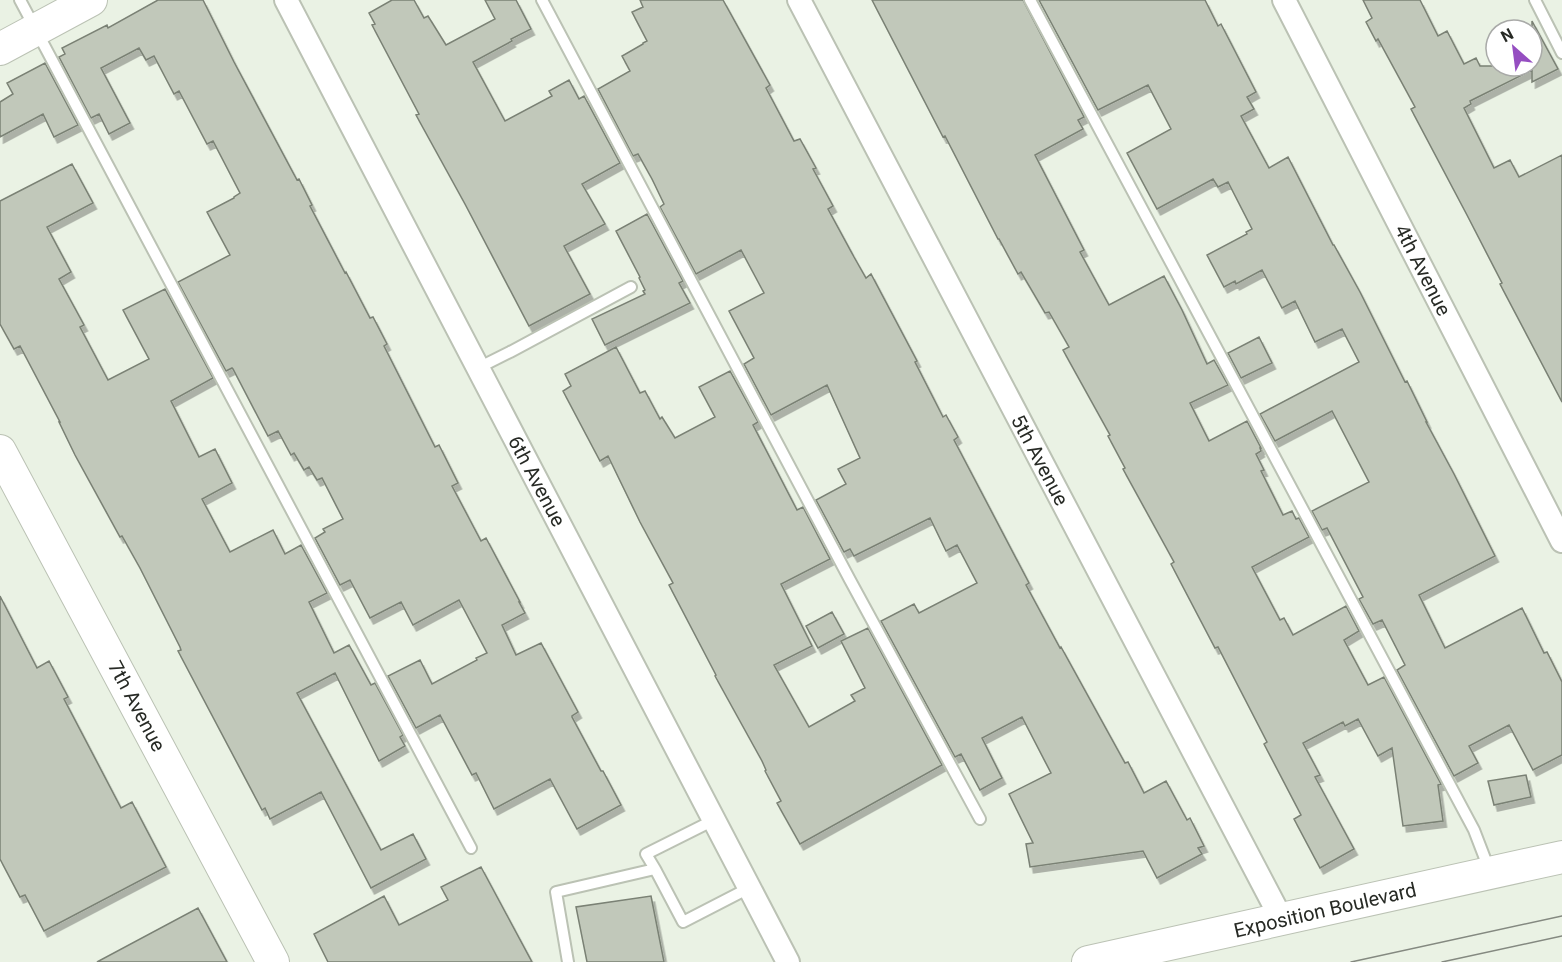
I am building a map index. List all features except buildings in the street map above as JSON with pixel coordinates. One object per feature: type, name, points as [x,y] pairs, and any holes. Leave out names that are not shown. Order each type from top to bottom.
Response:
[{"type":"street","points":[[0,49],[91,0]]},
{"type":"street","name":"6th Avenue","points":[[286,0],[788,962]]},
{"type":"street","name":"5th Avenue","points":[[799,0],[1282,920]]},
{"type":"street","name":"4th Avenue","points":[[1284,0],[1562,541]]},
{"type":"street","name":"7th Avenue","points":[[0,451],[273,962]]},
{"type":"street","name":"Exposition Boulevard","points":[[1088,962],[1562,857]]},
{"type":"lane","points":[[20,0],[471,848]]},
{"type":"lane","points":[[542,0],[849,580],[980,819]]},
{"type":"lane","points":[[1030,0],[1474,830],[1491,873]]},
{"type":"lane","points":[[1535,0],[1562,53]]},
{"type":"lane","points":[[478,368],[630,287]]},
{"type":"lane","points":[[714,820],[646,854],[683,922],[749,888]]},
{"type":"lane","points":[[568,962],[556,892],[655,869]]},
{"type":"tram line","points":[[1351,962],[1562,916]]},
{"type":"tram line","points":[[1442,962],[1562,936]]}]
